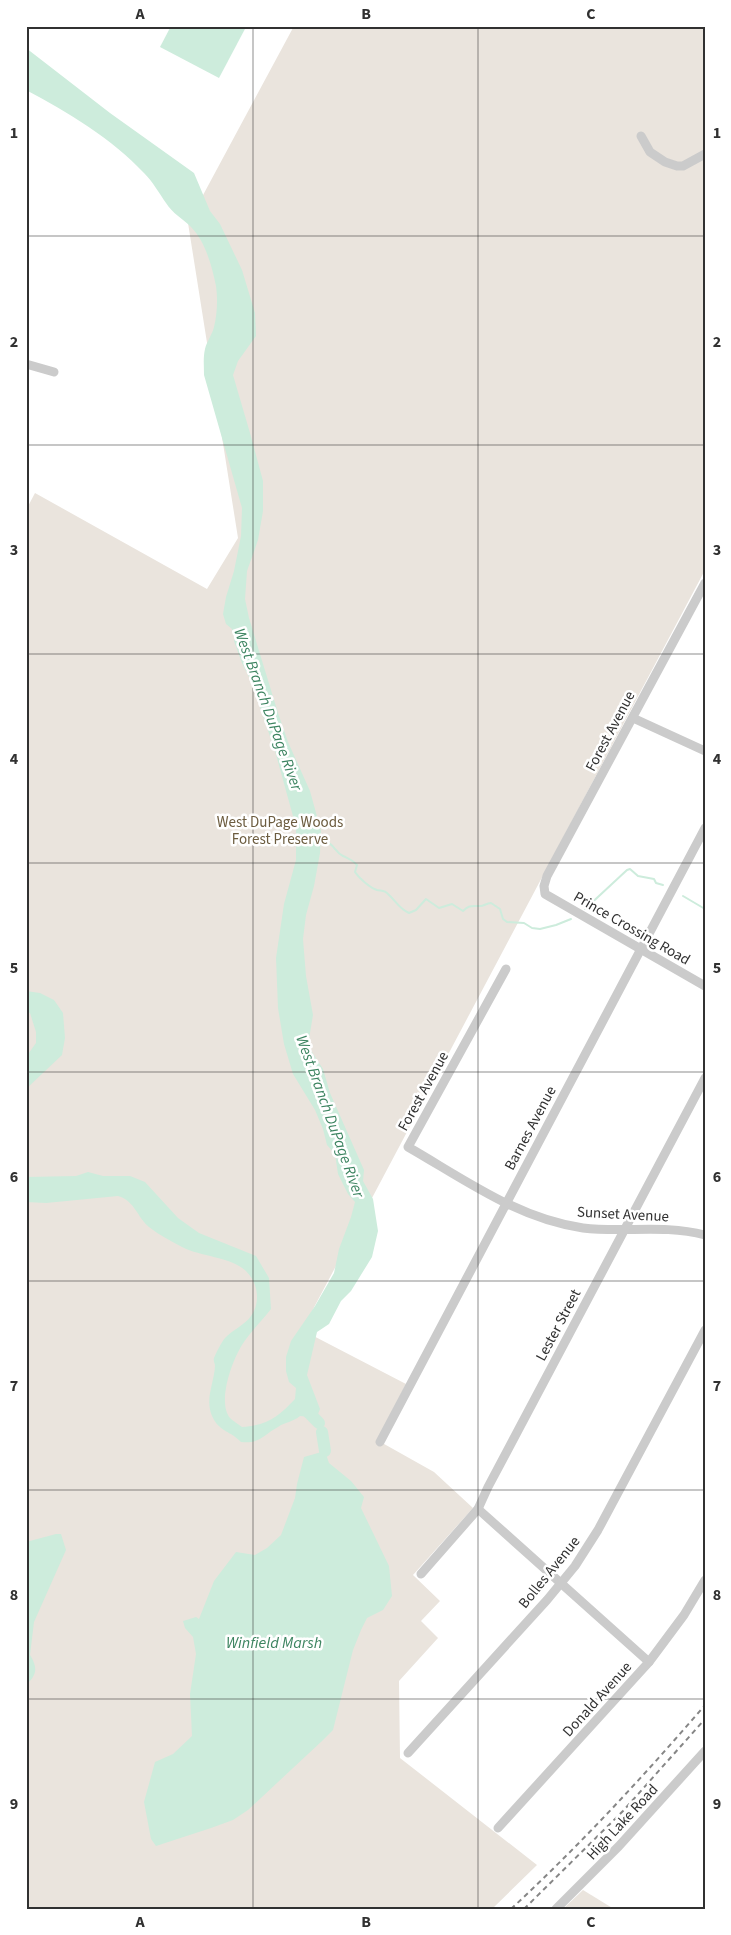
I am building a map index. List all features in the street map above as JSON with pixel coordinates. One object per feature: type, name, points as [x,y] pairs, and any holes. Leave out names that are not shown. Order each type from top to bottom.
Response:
[{"type":"street","points":[[641,136],[650,152],[665,162],[676,166],[684,166],[705,154]]},
{"type":"street","points":[[26,364],[54,372]]},
{"type":"street","name":"Forest Avenue","points":[[545,894],[544,886],[547,876],[705,583]]},
{"type":"street","points":[[633,718],[705,751]]},
{"type":"street","name":"Barnes Avenue","points":[[380,1442],[705,828]]},
{"type":"street","name":"Prince Crossing Road","points":[[545,894],[705,986]]},
{"type":"street","name":"Forest Avenue","points":[[408,1148],[506,970]]},
{"type":"street","name":"Lester Street","points":[[421,1574],[478,1509],[705,1078]]},
{"type":"street","name":"Sunset Avenue","points":[[408,1148],[524,1212],[561,1224],[602,1229],[668,1229],[705,1235]]},
{"type":"street","name":"Bolles Avenue","points":[[408,1753],[561,1583],[582,1556],[598,1530],[704,1334]]},
{"type":"street","points":[[478,1509],[649,1662]]},
{"type":"street","name":"Donald Avenue","points":[[498,1828],[649,1662],[684,1615],[705,1580]]},
{"type":"street","name":"High Lake Road","points":[[556,1909],[619,1846],[705,1751]]},
{"type":"green space","name":"West DuPage Woods Forest Preserve","points":[[294,26],[705,26],[705,570],[302,1330],[406,1384],[377,1440],[434,1472],[473,1508],[413,1575],[440,1601],[421,1621],[438,1638],[399,1681],[400,1758],[537,1865],[492,1909],[26,1909],[26,510],[35,493],[207,589],[238,538],[188,223]]},
{"type":"green space","points":[[583,1890],[614,1909],[563,1909]]},
{"type":"water","points":[[171,26],[246,27],[219,78],[160,47]]},
{"type":"water","name":"West Branch DuPage River","points":[[26,48],[110,113],[194,173],[210,211],[220,224],[242,270],[255,313],[256,336],[238,361],[233,375],[263,481],[263,511],[258,540],[247,571],[245,599],[278,713],[288,742],[310,791],[321,831],[320,853],[306,915],[303,939],[306,976],[313,1015],[309,1039],[310,1049],[323,1069],[330,1093],[364,1170],[363,1181],[373,1199],[378,1231],[372,1257],[351,1291],[341,1301],[329,1324],[317,1332],[307,1375],[320,1409],[318,1414],[312,1417],[300,1416],[253,1442],[241,1442],[222,1429],[213,1418],[209,1405],[216,1353],[225,1338],[248,1319],[256,1305],[257,1293],[253,1281],[246,1271],[232,1262],[190,1250],[165,1238],[145,1223],[132,1205],[124,1198],[118,1196],[46,1203],[26,1202],[26,1177],[76,1176],[88,1172],[103,1176],[130,1176],[145,1182],[178,1218],[199,1233],[256,1256],[269,1278],[271,1309],[245,1340],[234,1361],[225,1392],[226,1411],[230,1418],[242,1427],[251,1426],[272,1419],[295,1399],[296,1388],[289,1382],[286,1371],[286,1357],[291,1341],[315,1306],[334,1273],[339,1249],[355,1202],[348,1194],[338,1174],[335,1154],[327,1145],[315,1110],[293,1074],[284,1044],[278,1008],[276,958],[284,904],[296,860],[296,827],[275,751],[251,681],[234,641],[232,629],[226,624],[223,614],[241,536],[242,508],[204,375],[205,349],[216,317],[216,286],[210,262],[200,239],[191,227],[168,207],[144,173],[118,149],[89,127],[58,107],[26,90]]},
{"type":"water","points":[[26,991],[40,993],[54,1000],[63,1013],[65,1038],[62,1055],[26,1089],[26,1057],[36,1043],[36,1032],[30,1013],[26,1012]]},
{"type":"water","name":"Winfield Marsh","points":[[325,1451],[329,1463],[351,1481],[364,1497],[361,1508],[389,1566],[392,1596],[383,1610],[367,1618],[361,1630],[353,1650],[333,1730],[248,1810],[233,1820],[156,1846],[151,1839],[144,1802],[155,1762],[173,1754],[192,1736],[190,1694],[196,1654],[193,1637],[185,1628],[183,1621],[196,1617],[199,1619],[214,1581],[236,1552],[255,1555],[267,1548],[281,1535],[295,1498],[304,1457]]},
{"type":"water","points":[[61,1534],[66,1550],[34,1622],[30,1655],[35,1671],[26,1685],[26,1542]]},
{"type":"waterway","points":[[320,840],[329,843],[340,854],[354,861],[357,865],[355,872],[362,880],[374,889],[386,892],[400,907],[409,913],[416,910],[426,899],[439,908],[452,904],[463,911],[470,906],[482,906],[491,903],[500,909],[503,919],[507,922],[524,923],[532,928],[540,929],[571,919]]},
{"type":"waterway","points":[[585,909],[630,869],[638,876],[654,879],[656,883],[663,885]]},
{"type":"waterway","points":[[683,896],[705,909]]},
{"type":"waterway","points":[[303,1407],[319,1423]]},
{"type":"waterway","points":[[322,1432],[325,1451]]},
{"type":"railway","points":[[511,1909],[611,1810],[705,1705]]},
{"type":"railway","points":[[524,1909],[623,1811],[705,1719]]}]
